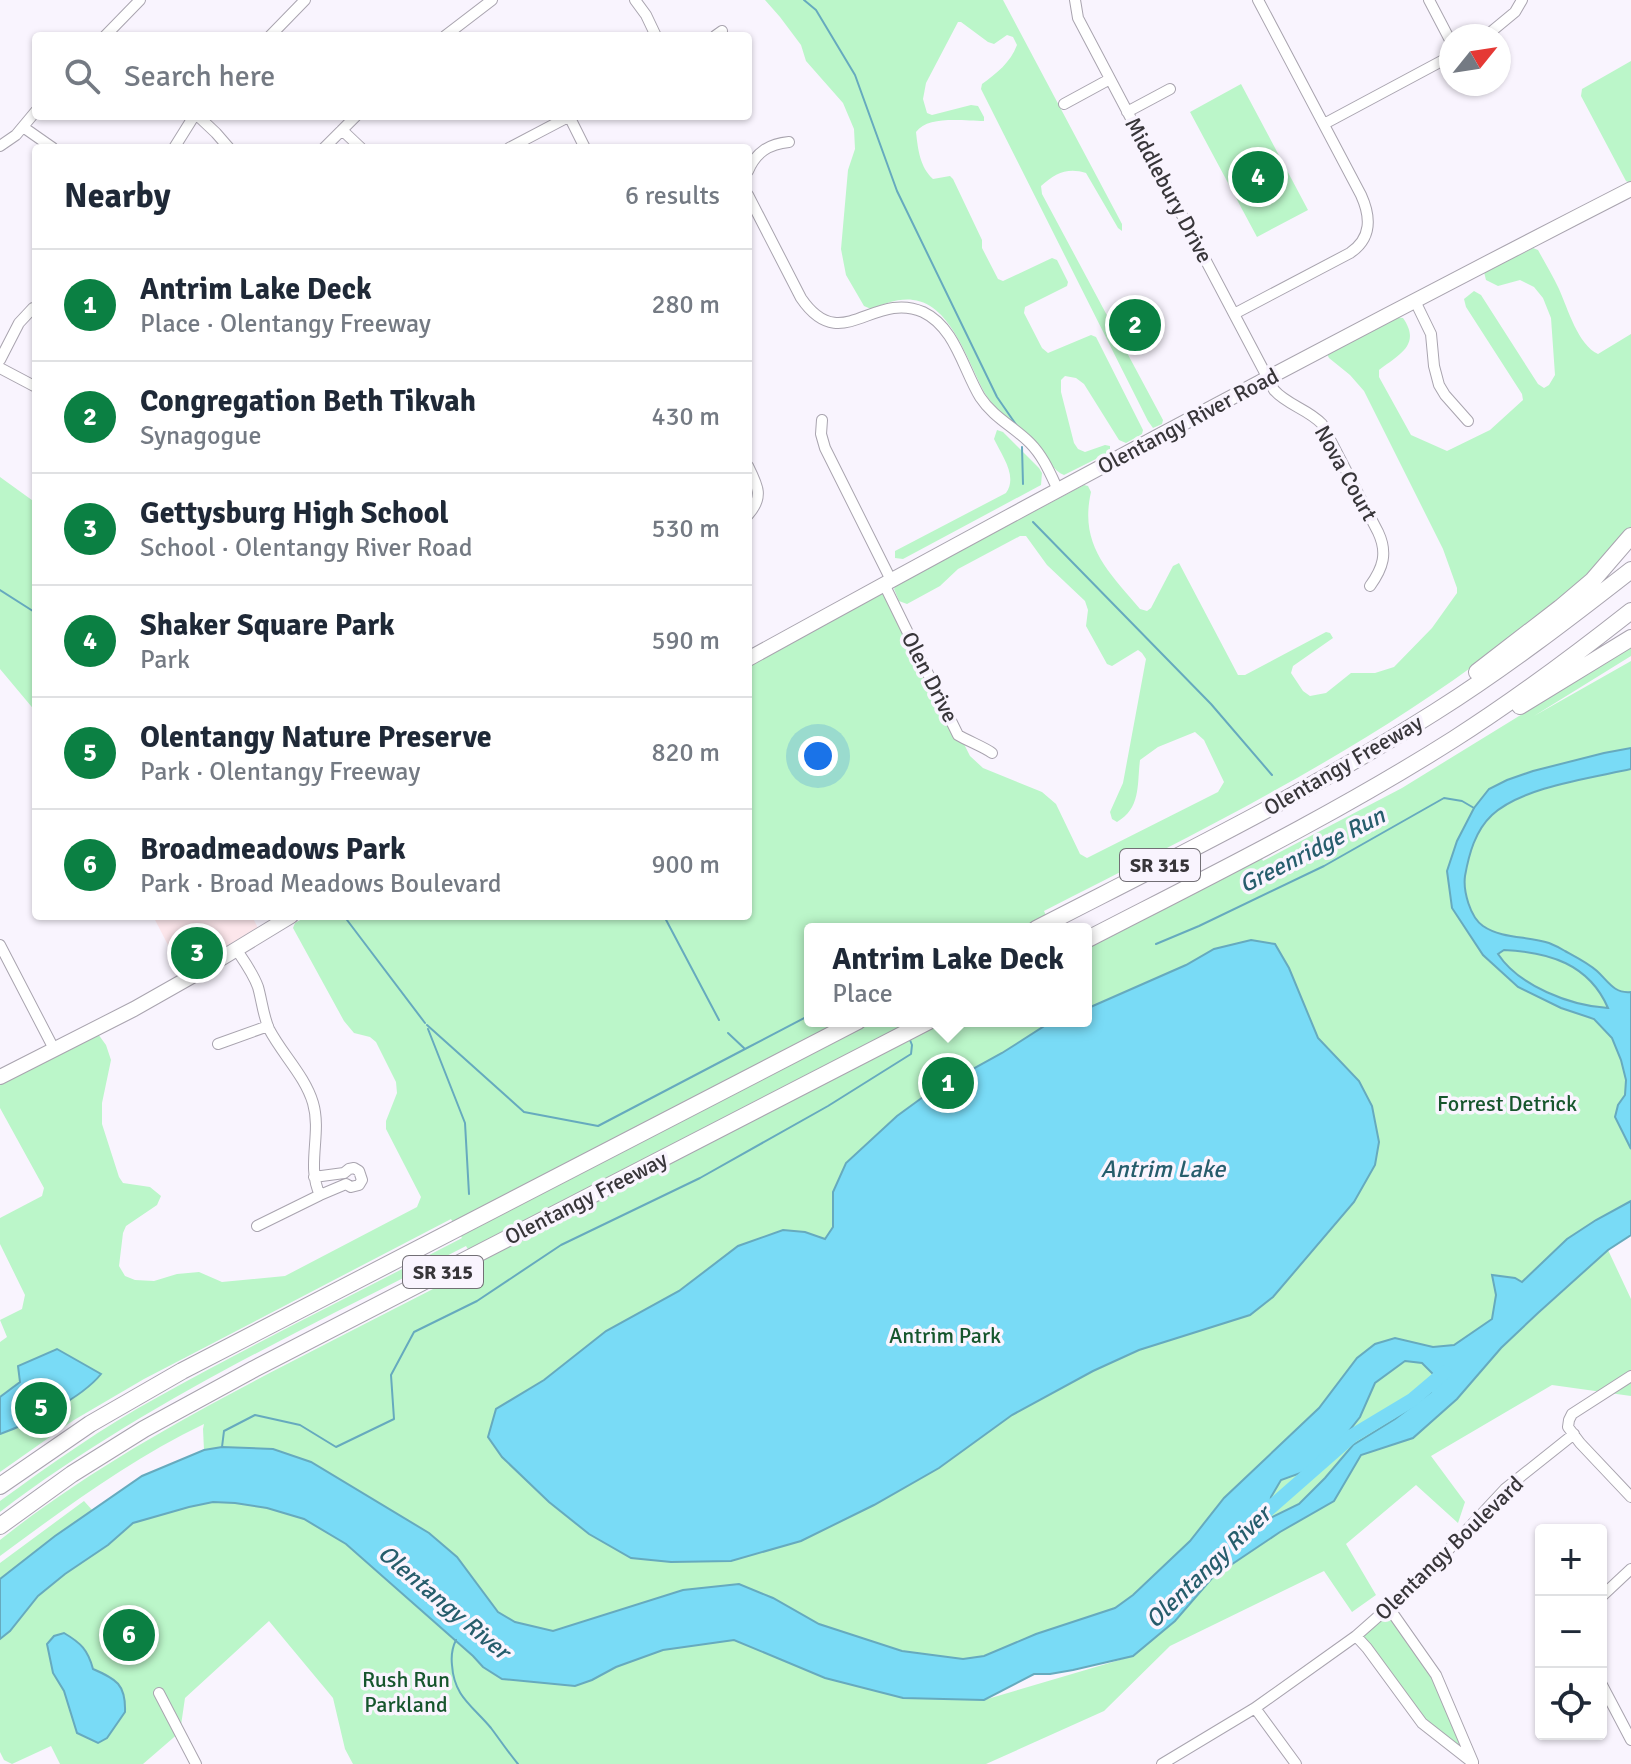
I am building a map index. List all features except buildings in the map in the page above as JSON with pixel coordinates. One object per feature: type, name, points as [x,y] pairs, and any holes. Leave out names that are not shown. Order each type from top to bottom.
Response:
[{"type":"highway","points":[[1437,711],[1480,669],[1593,580],[1631,536]]},
{"type":"highway","name":"Olentangy Freeway","points":[[1048,923],[1284,800],[1371,751],[1437,711],[1564,623],[1631,570]]},
{"type":"highway","name":"Olentangy Freeway","points":[[1092,937],[1378,785],[1454,738],[1631,611]]},
{"type":"highway","points":[[1454,738],[1510,712],[1631,638]]},
{"type":"highway","name":"Olentangy Freeway","points":[[0,1486],[90,1424],[182,1371],[846,1027]]},
{"type":"highway","name":"Olentangy Freeway","points":[[0,1526],[72,1474],[144,1429],[917,1027]]},
{"type":"main road","name":"Olentangy River Road","points":[[752,657],[1268,378],[1631,189]]},
{"type":"main road","points":[[0,1077],[158,995],[284,920]]},
{"type":"street","points":[[109,32],[140,0]]},
{"type":"street","points":[[274,32],[305,0]]},
{"type":"street","points":[[450,32],[492,0]]},
{"type":"street","points":[[635,0],[654,32]]},
{"type":"street","name":"Middlebury Drive","points":[[1075,0],[1078,18],[1268,378]]},
{"type":"street","points":[[1234,314],[1350,253],[1361,243],[1369,218],[1365,204],[1258,0]]},
{"type":"street","points":[[1429,0],[1442,24]]},
{"type":"street","points":[[1500,24],[1515,12],[1522,0]]},
{"type":"street","points":[[1324,124],[1439,62]]},
{"type":"street","points":[[1064,104],[1110,79]]},
{"type":"street","points":[[1127,112],[1170,89]]},
{"type":"street","points":[[0,146],[16,135],[32,116]]},
{"type":"street","points":[[177,144],[193,120]]},
{"type":"street","points":[[200,120],[225,144]]},
{"type":"street","points":[[328,144],[352,120]]},
{"type":"street","points":[[517,144],[562,120]]},
{"type":"street","points":[[572,120],[583,144]]},
{"type":"street","points":[[23,127],[47,144]]},
{"type":"street","points":[[342,130],[357,144]]},
{"type":"street","points":[[752,163],[762,150],[789,142]]},
{"type":"street","points":[[752,203],[801,298],[822,319],[837,323],[852,322],[891,307],[915,309],[930,316],[948,335],[991,412],[1029,442],[1043,458],[1058,490]]},
{"type":"street","points":[[1415,301],[1431,334],[1439,385],[1468,421]]},
{"type":"street","points":[[0,360],[19,323],[32,309]]},
{"type":"street","points":[[0,368],[32,385]]},
{"type":"street","name":"Nova Court","points":[[1268,378],[1282,399],[1322,424],[1381,537],[1384,559],[1370,586]]},
{"type":"street","name":"Olen Drive","points":[[822,420],[821,434],[825,448],[958,735],[992,753]]},
{"type":"street","points":[[752,474],[757,485],[757,503],[752,510]]},
{"type":"street","points":[[0,945],[54,1049]]},
{"type":"street","points":[[236,949],[258,988],[268,1026],[305,1084],[314,1105],[317,1133],[314,1177],[320,1195]]},
{"type":"street","points":[[218,1044],[268,1026]]},
{"type":"street","points":[[257,1226],[346,1184],[351,1187],[359,1185],[362,1180],[362,1175],[354,1168],[344,1173],[314,1177]]},
{"type":"street","points":[[1631,1376],[1572,1414],[1568,1427],[1631,1497]]},
{"type":"street","name":"Olentangy Boulevard","points":[[1162,1764],[1255,1708],[1356,1636],[1424,1576],[1505,1489],[1574,1434]]},
{"type":"street","points":[[1602,1596],[1631,1569]]},
{"type":"street","points":[[1389,1608],[1436,1675],[1474,1763]]},
{"type":"street","points":[[1356,1636],[1422,1723],[1474,1763]]},
{"type":"street","points":[[159,1693],[196,1764]]},
{"type":"street","points":[[1607,1694],[1631,1739]]},
{"type":"street","points":[[1255,1708],[1296,1764]]},
{"type":"shaded area","points":[[155,920],[254,920],[259,930],[184,976]]},
{"type":"green space","points":[[765,0],[1003,0],[1122,224],[1122,231],[1086,173],[1062,172],[1041,186],[1042,194],[1163,420],[1162,424],[1153,428],[1148,421],[981,89],[982,84],[1011,57],[1017,45],[1013,37],[1007,35],[994,44],[958,22],[926,83],[923,99],[927,113],[932,115],[978,106],[984,121],[938,121],[916,132],[925,169],[933,179],[950,176],[953,179],[998,279],[1003,281],[1052,258],[1057,260],[1067,286],[1025,307],[1024,313],[1042,348],[1048,353],[1091,335],[1096,337],[1143,430],[1142,434],[1126,443],[1119,440],[1084,384],[1076,378],[1065,376],[1061,380],[1061,392],[1074,443],[1085,452],[1105,445],[1110,446],[1110,452],[1064,475],[986,395],[958,338],[938,312],[927,304],[913,300],[886,303],[871,309],[864,306],[846,275],[841,249],[848,170],[855,149],[854,129],[843,103],[806,61],[801,45]]},
{"type":"green space","points":[[1631,61],[1630,183],[1626,181],[1581,96],[1582,89]]},
{"type":"green space","points":[[1241,84],[1308,210],[1257,237],[1190,112]]},
{"type":"green space","name":"Antrim Park","points":[[1533,248],[1538,250],[1557,284],[1574,326],[1591,349],[1598,354],[1631,334],[1631,527],[1617,545],[1533,621],[1443,687],[1276,790],[1044,911],[1049,923],[804,923],[804,1027],[1092,1027],[1092,937],[1258,850],[1263,861],[1402,788],[1631,647],[1631,656],[1534,716],[1631,661],[1631,748],[1507,780],[1448,871],[1518,987],[1561,1008],[1594,1019],[1612,1038],[1626,1080],[1625,1095],[1618,1105],[1621,1131],[1631,1149],[1631,1201],[1567,1239],[1521,1283],[1496,1295],[1492,1319],[1454,1345],[1433,1347],[1395,1338],[1357,1358],[1319,1408],[1224,1498],[1190,1541],[1115,1608],[1036,1634],[984,1656],[963,1659],[902,1651],[819,1624],[773,1598],[739,1584],[683,1590],[553,1631],[515,1622],[498,1612],[457,1557],[222,1447],[204,1450],[204,1424],[125,1468],[0,1556],[0,1540],[68,1490],[139,1445],[478,1266],[466,1246],[286,1337],[111,1436],[0,1512],[0,1501],[78,1446],[138,1409],[233,1356],[462,1238],[451,1219],[144,1379],[74,1420],[0,1472],[0,1342],[7,1337],[0,1320],[22,1309],[25,1295],[0,1244],[0,1218],[42,1196],[44,1188],[0,1108],[0,1082],[98,1034],[106,1045],[111,1060],[102,1103],[102,1124],[119,1177],[123,1183],[150,1187],[161,1196],[157,1205],[126,1226],[123,1233],[119,1266],[125,1276],[135,1280],[154,1281],[199,1272],[222,1282],[285,1276],[417,1207],[421,1197],[386,1129],[397,1093],[396,1082],[376,1042],[354,1033],[344,1021],[293,928],[295,923],[300,920],[752,920],[752,657],[884,584],[970,756],[983,768],[1042,792],[1056,804],[1080,854],[1087,858],[1218,792],[1224,782],[1204,740],[1195,732],[1158,747],[1140,760],[1134,803],[1117,822],[1112,819],[1110,812],[1123,783],[1146,659],[1138,650],[1112,666],[1107,664],[1086,626],[1088,610],[1085,601],[1047,565],[1026,536],[1020,536],[958,569],[940,586],[907,604],[899,601],[894,589],[897,584],[1084,485],[1091,492],[1088,511],[1093,542],[1117,582],[1140,609],[1147,611],[1173,566],[1179,563],[1238,675],[1245,675],[1326,632],[1333,638],[1293,666],[1291,673],[1310,696],[1326,693],[1351,673],[1375,673],[1394,667],[1432,628],[1457,593],[1457,588],[1443,549],[1364,391],[1327,354],[1394,317],[1403,318],[1410,335],[1409,342],[1400,354],[1379,370],[1379,377],[1411,435],[1447,451],[1490,430],[1523,400],[1522,394],[1466,307],[1464,299],[1474,291],[1481,295],[1538,384],[1544,388],[1555,375],[1551,318],[1543,298],[1534,287],[1520,280],[1498,286],[1486,280],[1484,272]]},
{"type":"green space","points":[[997,430],[1003,432],[1039,468],[1041,485],[903,559],[895,558],[895,551],[1006,493],[1010,473],[994,439]]},
{"type":"green space","points":[[0,477],[32,500],[32,707],[0,669]]},
{"type":"green space","points":[[1631,769],[1631,992],[1625,992],[1554,945],[1498,933],[1483,926],[1471,910],[1466,896],[1465,876],[1477,836],[1486,821],[1505,805],[1558,784]]},
{"type":"green space","points":[[1504,950],[1531,953],[1570,965],[1592,980],[1608,1008],[1578,1003],[1533,985],[1498,954]]},
{"type":"green space","name":"Rush Run Parkland","points":[[1608,1250],[1631,1299],[1631,1396],[1552,1385],[1431,1456],[1465,1502],[1458,1523],[1416,1485],[1346,1544],[1376,1595],[1352,1612],[1324,1571],[1170,1646],[1104,1711],[986,1764],[353,1764],[345,1749],[333,1698],[269,1621],[185,1698],[180,1732],[143,1764],[60,1764],[51,1746],[12,1764],[4,1760],[0,1752],[0,1639],[38,1596],[133,1523],[213,1502],[267,1508],[304,1519],[346,1544],[483,1667],[592,1680],[616,1667],[663,1650],[734,1640],[825,1678],[903,1698],[984,1700],[1133,1656],[1175,1621],[1213,1577],[1280,1532],[1334,1501],[1361,1455],[1413,1438],[1457,1399],[1501,1348]]},
{"type":"green space","points":[[1405,1361],[1422,1363],[1434,1374],[1431,1392],[1325,1478],[1299,1504],[1267,1520],[1271,1497],[1281,1480],[1309,1470],[1360,1417],[1375,1383]]},
{"type":"green space","points":[[84,1501],[93,1511],[0,1579],[0,1563]]},
{"type":"green space","points":[[1389,1608],[1436,1675],[1473,1762],[1422,1723],[1356,1637]]},
{"type":"water","points":[[1631,748],[1631,769],[1558,785],[1505,805],[1486,821],[1477,836],[1465,882],[1471,910],[1483,926],[1498,933],[1553,945],[1590,965],[1616,989],[1631,992],[1631,1149],[1615,1117],[1625,1095],[1626,1080],[1612,1038],[1594,1019],[1561,1008],[1518,987],[1483,955],[1452,908],[1447,871],[1457,841],[1474,808],[1489,789],[1533,771]],"holes":[[[1504,950],[1552,958],[1579,971],[1600,993],[1608,1008],[1578,1003],[1532,985],[1498,954]]]},
{"type":"water","name":"Antrim Lake","points":[[1251,940],[1275,944],[1289,968],[1318,1038],[1359,1081],[1372,1106],[1379,1142],[1375,1165],[1354,1202],[1273,1297],[1250,1315],[1139,1350],[1093,1371],[1012,1415],[939,1468],[874,1505],[801,1541],[731,1561],[671,1562],[631,1558],[589,1534],[549,1502],[502,1457],[488,1437],[496,1409],[544,1380],[606,1331],[679,1291],[738,1246],[783,1230],[805,1232],[825,1239],[833,1227],[833,1192],[846,1163],[897,1116],[934,1089],[938,1093],[960,1080],[960,1076],[1043,1027],[1092,1027],[1092,1006],[1186,965],[1214,949]]},
{"type":"water","points":[[1631,1201],[1631,1235],[1608,1250],[1538,1313],[1501,1348],[1457,1399],[1413,1438],[1361,1455],[1334,1501],[1280,1532],[1213,1577],[1175,1621],[1133,1656],[1073,1670],[1034,1674],[984,1700],[903,1698],[825,1678],[734,1640],[663,1650],[575,1686],[502,1679],[483,1667],[346,1544],[304,1519],[235,1503],[213,1502],[133,1523],[38,1596],[0,1639],[0,1579],[55,1536],[142,1476],[204,1450],[222,1447],[273,1449],[311,1462],[429,1533],[457,1557],[498,1612],[515,1622],[553,1631],[683,1590],[739,1584],[773,1598],[819,1624],[902,1651],[963,1659],[984,1656],[1036,1634],[1115,1608],[1190,1541],[1224,1498],[1319,1408],[1357,1358],[1375,1344],[1395,1338],[1433,1347],[1454,1345],[1492,1319],[1496,1295],[1492,1275],[1522,1282],[1567,1239]],"holes":[[[1405,1361],[1422,1363],[1433,1374],[1431,1392],[1353,1445],[1299,1504],[1268,1519],[1271,1497],[1281,1480],[1309,1470],[1341,1441],[1360,1417],[1375,1383]]]},
{"type":"water","points":[[57,1349],[101,1374],[68,1401],[0,1434],[0,1397],[20,1382],[18,1366]]},
{"type":"water","points":[[64,1633],[83,1648],[93,1669],[118,1684],[124,1695],[125,1712],[107,1738],[98,1743],[77,1733],[64,1691],[53,1673],[47,1644],[54,1636]]},
{"type":"waterway","points":[[804,0],[816,10],[855,75],[897,191],[997,397],[1017,426]]},
{"type":"waterway","points":[[1022,447],[1023,484]]},
{"type":"waterway","points":[[1033,522],[1211,704],[1272,775]]},
{"type":"waterway","points":[[0,590],[32,610]]},
{"type":"waterway","name":"Greenridge Run","points":[[1156,944],[1324,866],[1444,798],[1462,801],[1474,808]]},
{"type":"waterway","points":[[347,920],[425,1023]]},
{"type":"waterway","points":[[666,920],[719,1020]]},
{"type":"waterway","points":[[728,1033],[745,1049],[804,1018]]},
{"type":"waterway","points":[[427,1025],[524,1112],[598,1126],[745,1049]]},
{"type":"waterway","points":[[428,1029],[465,1123],[469,1194]]},
{"type":"waterway","points":[[222,1447],[224,1431],[255,1415],[300,1425],[336,1447],[394,1419],[391,1375],[414,1332],[477,1301],[561,1245],[700,1178],[828,1106],[911,1054],[910,1040]]},
{"type":"waterway","name":"Olentangy River","points":[[1254,1522],[1352,1436],[1412,1400],[1445,1372]]},
{"type":"waterway","points":[[456,1640],[452,1658],[456,1685],[518,1764]]},
{"type":"place","name":"Shaker Square Park","points":[[1258,177]]},
{"type":"place","name":"Congregation Beth Tikvah","points":[[1135,325]]},
{"type":"place","name":"Gettysburg High School","points":[[197,953]]},
{"type":"place","name":"Antrim Lake Deck","points":[[948,1083]]},
{"type":"place","name":"Olentangy Nature Preserve","points":[[41,1408]]},
{"type":"place","name":"Broadmeadows Park","points":[[129,1635]]},
{"type":"park label","name":"Forrest Detrick","points":[[1507,1103]]}]
